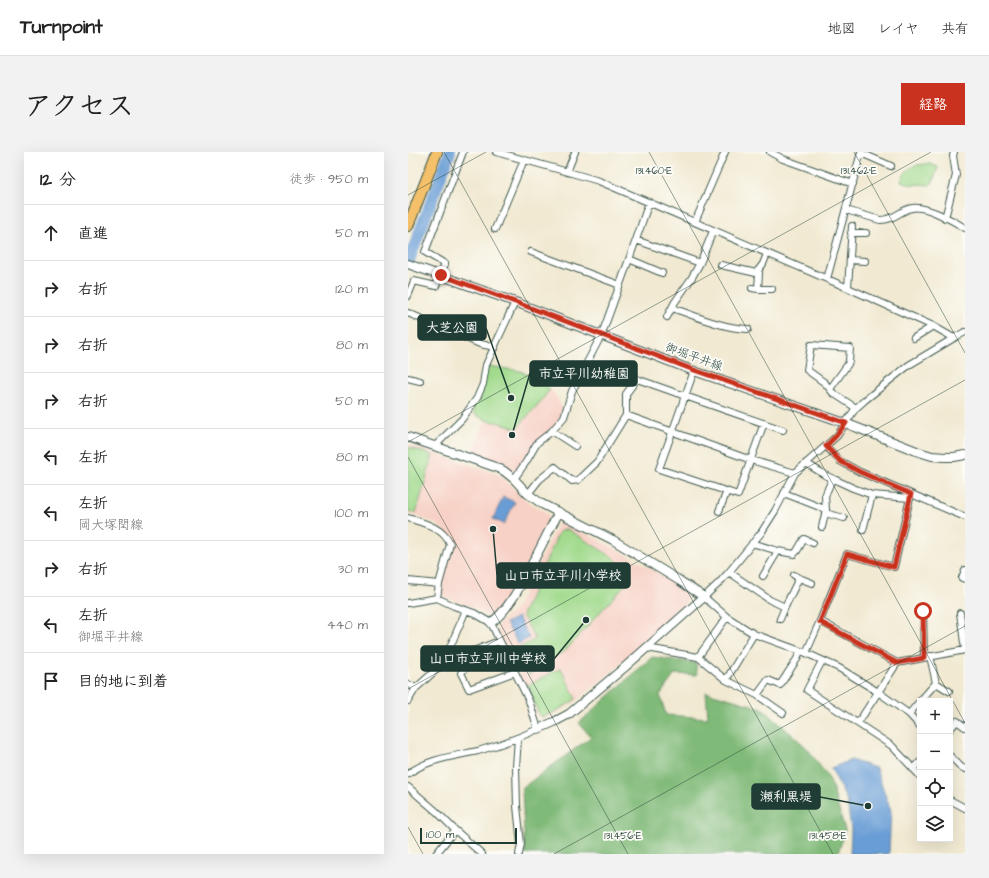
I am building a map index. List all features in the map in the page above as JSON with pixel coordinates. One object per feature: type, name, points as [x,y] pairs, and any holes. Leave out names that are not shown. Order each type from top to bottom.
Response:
[{"type":"main road","points":[[408,226],[437,152]]},
{"type":"street","points":[[408,296],[414,281],[436,286],[441,275],[445,264],[425,252],[463,152]]},
{"type":"street","points":[[496,152],[599,181],[848,288],[933,326],[954,338]]},
{"type":"street","points":[[567,172],[575,152]]},
{"type":"street","points":[[695,222],[725,152]]},
{"type":"street","points":[[770,152],[784,159],[853,184]]},
{"type":"street","points":[[826,279],[861,152],[891,166]]},
{"type":"street","points":[[945,218],[956,175],[953,156],[954,152]]},
{"type":"street","points":[[495,229],[524,160]]},
{"type":"street","points":[[514,479],[537,443],[552,431],[564,417],[572,391],[602,334],[649,202]]},
{"type":"street","points":[[846,210],[880,220],[886,220],[913,208],[926,209],[965,228]]},
{"type":"street","points":[[848,288],[852,226]]},
{"type":"street","points":[[668,317],[675,302],[700,263],[713,231]]},
{"type":"street","points":[[851,233],[866,233]]},
{"type":"street","points":[[636,240],[700,263]]},
{"type":"street","points":[[531,252],[620,285]]},
{"type":"street","points":[[721,265],[756,273],[763,264],[767,254]]},
{"type":"street","points":[[629,259],[662,273]]},
{"type":"street","points":[[850,260],[865,261]]},
{"type":"street","name":"御堀平井線","points":[[408,264],[602,334],[694,370],[846,423],[919,452],[932,456],[954,457],[965,455]]},
{"type":"street","points":[[757,271],[759,273],[755,288],[772,289]]},
{"type":"street","points":[[435,446],[462,419],[477,398],[484,384],[486,365],[515,302]]},
{"type":"street","points":[[672,308],[722,325],[737,328],[748,328]]},
{"type":"street","points":[[408,313],[480,344],[495,347]]},
{"type":"street","points":[[914,338],[933,326]]},
{"type":"street","points":[[408,774],[422,765],[506,743],[569,714],[647,648],[719,584],[773,516],[795,473],[836,436],[856,408],[909,365],[965,332]]},
{"type":"street","points":[[830,389],[848,364],[850,348],[811,345],[807,370],[825,383],[832,393],[856,408]]},
{"type":"street","points":[[694,370],[659,469],[738,496],[764,423]]},
{"type":"street","points":[[408,378],[420,381]]},
{"type":"street","points":[[528,494],[539,480],[555,467],[572,481],[578,480],[597,462],[626,415],[626,394],[637,379],[783,430]]},
{"type":"street","points":[[626,415],[751,460],[795,473]]},
{"type":"street","points":[[552,431],[575,446]]},
{"type":"street","points":[[408,437],[504,471],[528,494],[542,504],[613,540],[680,581],[704,597],[727,617],[754,634],[803,652],[839,668],[878,692],[909,714],[917,723]]},
{"type":"street","points":[[826,446],[840,461],[860,472],[911,496],[965,516]]},
{"type":"street","points":[[806,463],[832,479],[872,495],[911,496]]},
{"type":"street","points":[[822,527],[823,510],[826,510],[825,496],[832,479]]},
{"type":"street","points":[[719,511],[727,492]]},
{"type":"street","points":[[784,493],[844,518]]},
{"type":"street","points":[[863,530],[872,495]]},
{"type":"street","points":[[757,695],[768,680],[780,685],[803,652],[820,622],[847,554],[894,567],[911,496]]},
{"type":"street","points":[[491,623],[499,617],[519,588],[559,512]]},
{"type":"street","points":[[408,518],[433,527],[448,538],[450,544],[439,584],[437,598]]},
{"type":"street","points":[[752,543],[794,554],[804,539],[813,543]]},
{"type":"street","points":[[763,576],[778,551]]},
{"type":"street","points":[[965,570],[962,578],[965,579]]},
{"type":"street","points":[[729,572],[770,600],[785,607]]},
{"type":"street","points":[[780,619],[797,577],[812,582]]},
{"type":"street","points":[[408,581],[439,584]]},
{"type":"street","points":[[408,603],[437,598],[474,613],[491,623],[529,701],[538,729]]},
{"type":"street","points":[[408,701],[416,688],[437,669],[444,659],[466,610]]},
{"type":"street","points":[[923,611],[927,657],[936,682],[949,691]]},
{"type":"street","points":[[820,622],[897,663],[965,650],[960,613]]},
{"type":"street","points":[[698,657],[727,617]]},
{"type":"street","points":[[726,680],[754,634]]},
{"type":"street","points":[[499,641],[470,652],[466,669],[461,674],[466,684],[469,689],[515,672]]},
{"type":"street","points":[[647,648],[698,657],[726,680],[757,695],[784,713]]},
{"type":"street","points":[[822,661],[807,690],[892,746],[917,772]]},
{"type":"street","points":[[858,723],[897,663]]},
{"type":"street","points":[[923,698],[936,682]]},
{"type":"street","points":[[408,684],[416,688]]},
{"type":"street","points":[[909,714],[917,705]]},
{"type":"street","points":[[953,726],[957,722],[965,727]]},
{"type":"street","points":[[518,738],[516,767],[517,806],[521,844],[519,854]]},
{"type":"street","points":[[953,759],[965,769]]},
{"type":"street","points":[[914,769],[917,766]]},
{"type":"street","points":[[408,787],[482,854]]},
{"type":"street","points":[[953,802],[965,808]]},
{"type":"street","points":[[436,854],[456,830]]},
{"type":"shaded area","points":[[550,389],[556,396],[563,410],[562,417],[515,472],[508,466],[472,454],[486,420],[508,425],[516,429]]},
{"type":"shaded area","points":[[408,444],[497,474],[528,502],[548,514],[549,519],[515,587],[507,600],[492,615],[487,615],[472,606],[462,604],[444,596],[440,590],[454,539],[435,523],[408,513]]},
{"type":"shaded area","points":[[563,522],[627,555],[656,572],[682,590],[687,598],[681,611],[627,659],[575,702],[544,719],[538,716],[525,685],[498,632],[498,624],[506,616],[514,612],[558,524]]},
{"type":"green space","points":[[931,164],[938,167],[933,182],[929,185],[913,185],[901,181],[905,173],[910,168],[916,165]]},
{"type":"green space","points":[[488,366],[520,371],[534,378],[550,389],[516,429],[508,425],[486,420],[474,414],[473,407]]},
{"type":"green space","points":[[408,447],[433,455],[416,513],[408,511]]},
{"type":"green space","points":[[567,529],[614,558],[632,577],[565,651],[550,659],[529,675],[516,650],[535,639],[522,615],[559,532]]},
{"type":"green space","points":[[652,657],[696,663],[697,675],[675,674],[660,695],[666,715],[708,718],[706,692],[762,708],[807,748],[830,780],[845,830],[838,854],[525,854],[522,788],[591,737],[579,723]]},
{"type":"green space","points":[[561,668],[576,699],[543,717],[539,715],[528,685]]},
{"type":"water","points":[[503,497],[515,502],[504,524],[493,519]]},
{"type":"water","points":[[518,617],[529,638],[518,644],[506,623]]},
{"type":"water","points":[[851,760],[876,768],[891,811],[889,854],[850,854],[851,829],[847,801],[831,768]]},
{"type":"waterway","points":[[408,263],[450,152]]},
{"type":"place","name":"大芝公園","points":[[511,398]]},
{"type":"place","name":"市立平川幼稚園","points":[[512,435]]},
{"type":"place","name":"山口市立平川小学校","points":[[493,529]]},
{"type":"place","name":"山口市立平川中学校","points":[[586,620]]},
{"type":"place","name":"瀬利黒堤","points":[[868,806]]},
{"type":"route","points":[[441,275],[602,334],[694,370],[846,423],[826,446],[834,456],[860,472],[911,494],[894,567],[847,554],[820,622],[897,663],[924,658],[923,611]]}]
